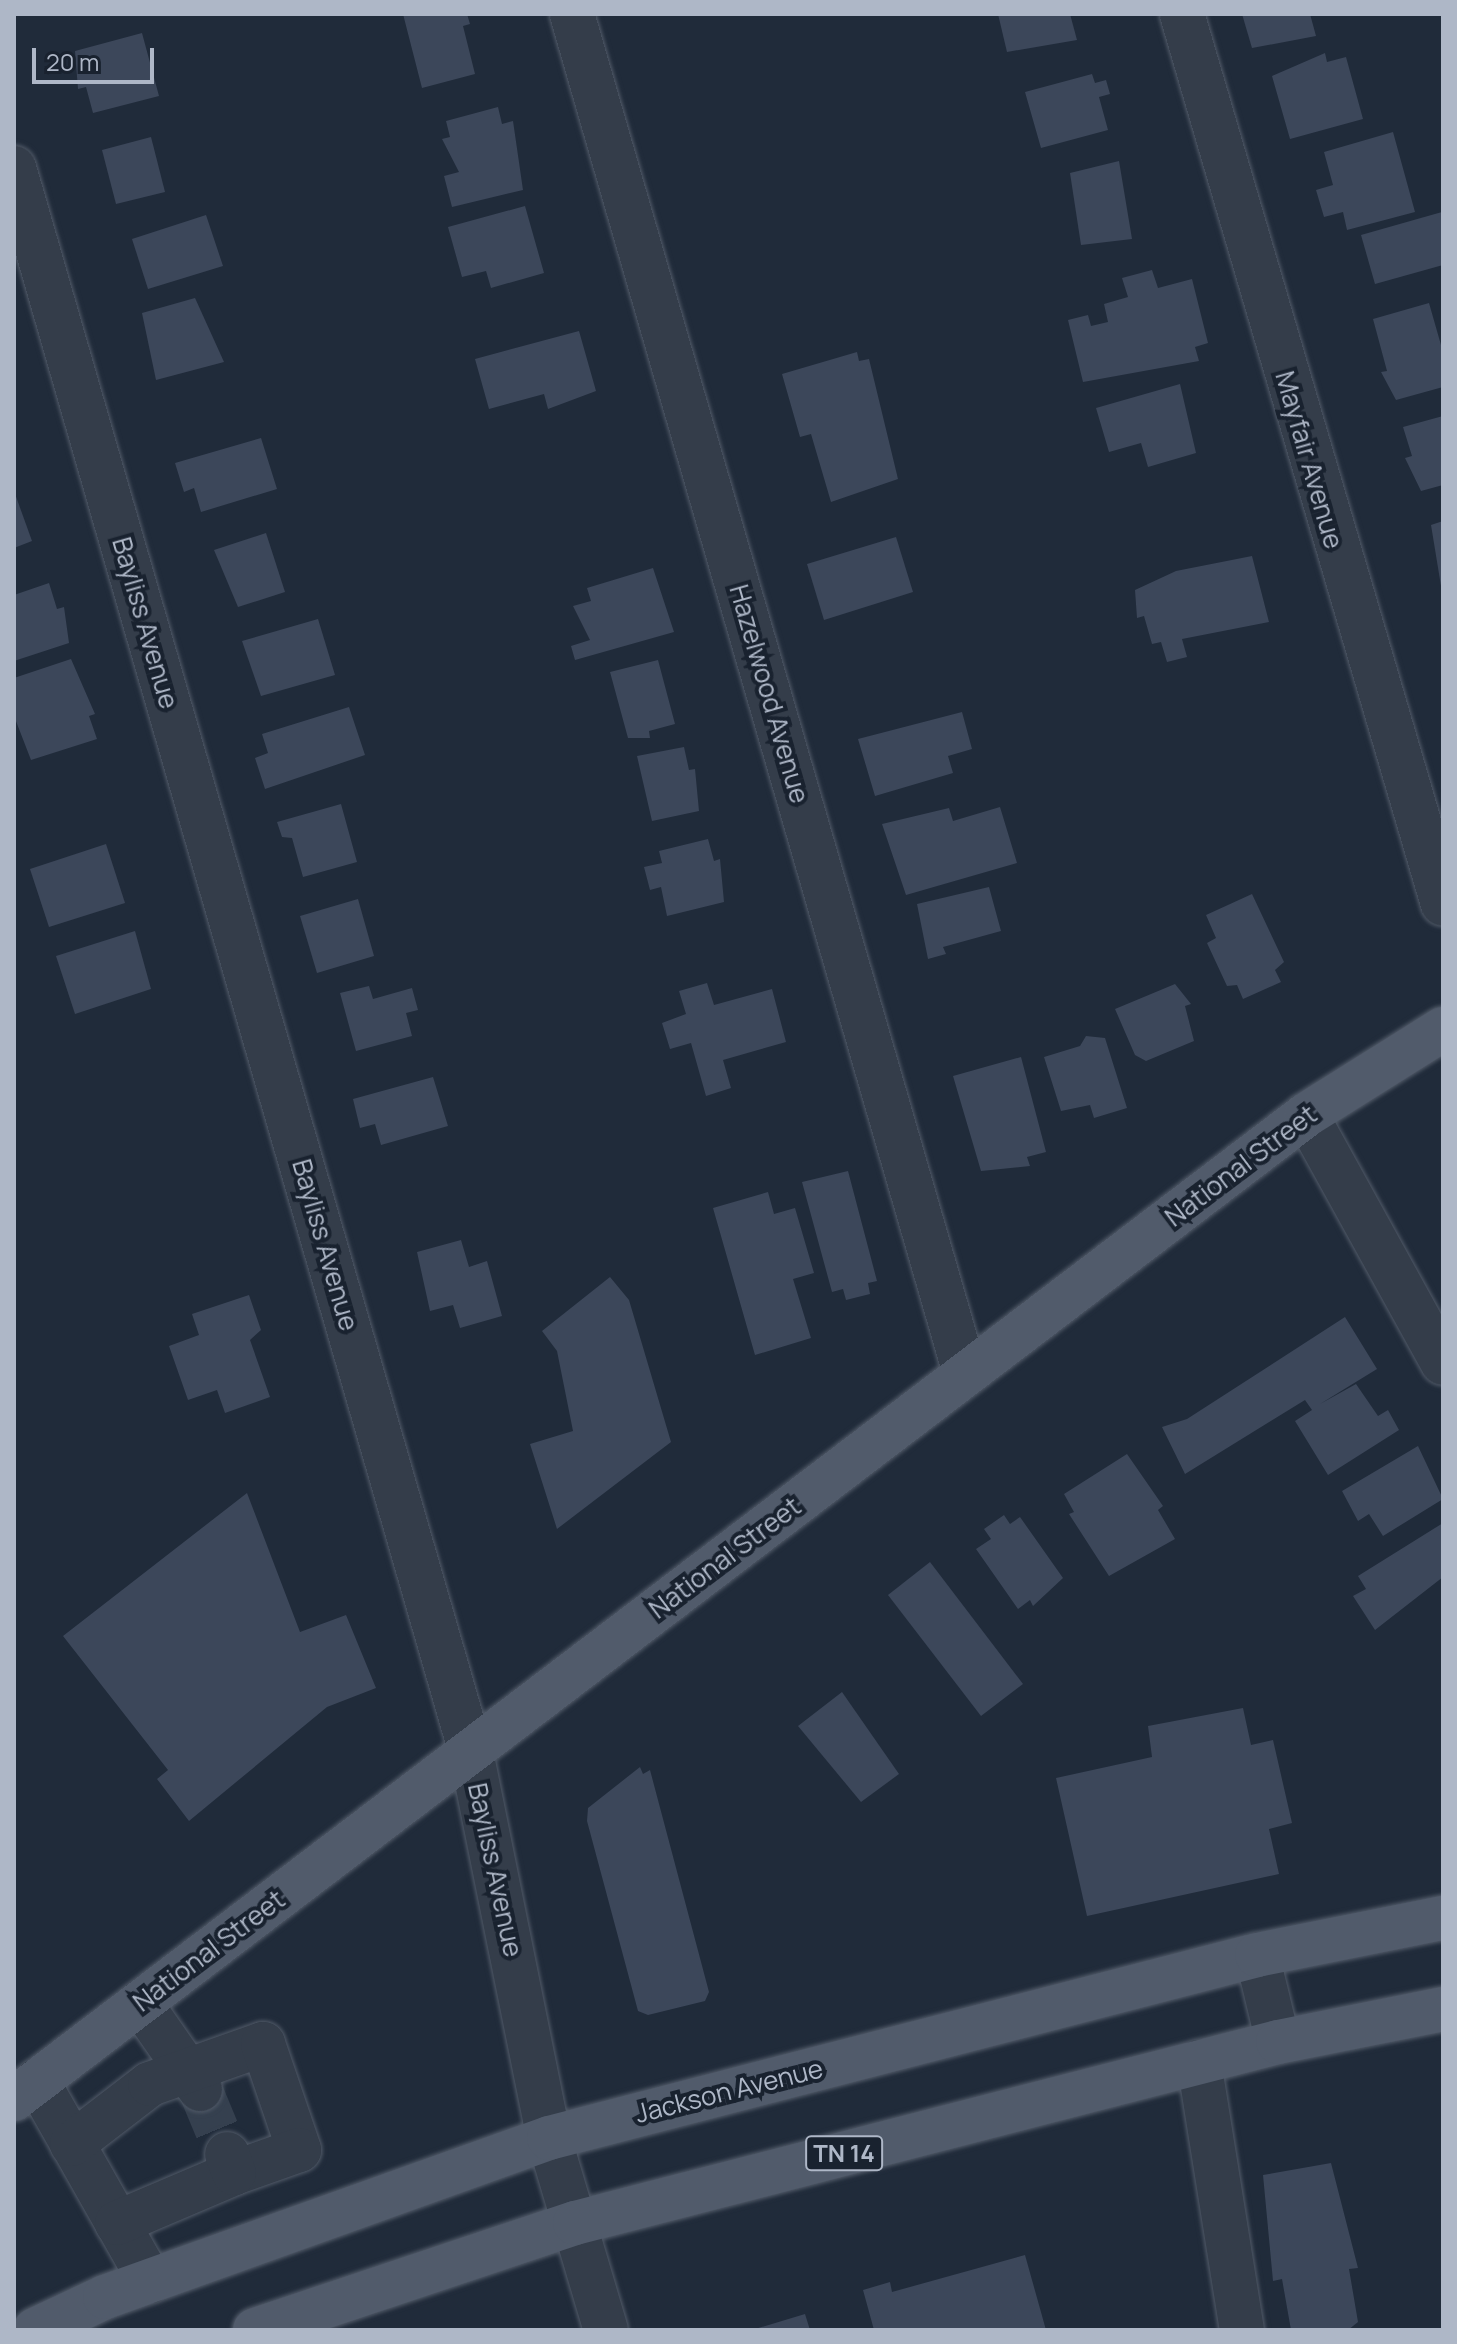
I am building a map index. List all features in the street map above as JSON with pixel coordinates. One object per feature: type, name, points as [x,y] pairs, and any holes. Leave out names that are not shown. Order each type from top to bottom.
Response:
[{"type":"main road","name":"National Street","points":[[25,2090],[1306,1115],[1443,1029]]},
{"type":"main road","name":"Jackson Avenue","points":[[35,2330],[150,2281],[549,2138],[1257,1955],[1443,1918]]},
{"type":"main road","name":"TN 14","points":[[255,2330],[575,2223],[1278,2042],[1443,2009]]},
{"type":"street","name":"Hazelwood Avenue","points":[[572,14],[965,1373]]},
{"type":"street","name":"Mayfair Avenue","points":[[1182,14],[1443,904]]},
{"type":"street","name":"Bayliss Avenue","points":[[14,168],[471,1752],[549,2138],[606,2330]]},
{"type":"street","points":[[1306,1115],[1443,1363]]},
{"type":"street","points":[[1257,1955],[1278,2042]]},
{"type":"street","points":[[140,2003],[197,2078]]},
{"type":"street","points":[[72,2144],[150,2084],[197,2078],[263,2044],[299,2150],[230,2163],[117,2223]]},
{"type":"street","points":[[1199,2062],[1242,2330]]},
{"type":"street","points":[[25,2090],[72,2144],[150,2281]]},
{"type":"building","points":[[403,14],[467,14],[470,24],[463,26],[475,74],[422,88]]},
{"type":"building","points":[[998,14],[1070,14],[1077,40],[1007,52]]},
{"type":"building","points":[[1242,14],[1310,14],[1316,36],[1252,48]]},
{"type":"building","points":[[142,33],[159,96],[93,113],[86,87],[78,89],[75,51]]},
{"type":"building","points":[[1325,53],[1327,62],[1346,57],[1363,119],[1290,139],[1272,76]]},
{"type":"building","points":[[1092,74],[1095,83],[1106,80],[1110,94],[1099,97],[1108,130],[1041,148],[1025,92]]},
{"type":"building","points":[[498,107],[502,124],[513,121],[523,190],[452,207],[444,176],[459,172],[442,139],[450,137],[446,121]]},
{"type":"building","points":[[1393,132],[1415,212],[1347,230],[1343,212],[1324,217],[1316,190],[1333,185],[1324,152]]},
{"type":"building","points":[[151,137],[165,192],[116,204],[102,150]]},
{"type":"building","points":[[1119,161],[1132,239],[1081,245],[1070,173]]},
{"type":"building","points":[[525,206],[544,273],[491,288],[486,271],[462,277],[448,227]]},
{"type":"building","points":[[1442,212],[1443,265],[1375,284],[1361,235]]},
{"type":"building","points":[[206,215],[223,266],[148,289],[132,239]]},
{"type":"building","points":[[1152,270],[1158,288],[1192,279],[1208,343],[1195,347],[1199,361],[1083,382],[1068,320],[1088,315],[1091,326],[1108,322],[1104,304],[1128,297],[1122,278]]},
{"type":"building","points":[[195,298],[224,362],[156,380],[142,313]]},
{"type":"building","points":[[1429,303],[1443,352],[1443,387],[1396,400],[1381,372],[1387,371],[1373,319]]},
{"type":"building","points":[[579,331],[596,391],[548,409],[544,394],[489,409],[475,359]]},
{"type":"building","points":[[857,352],[859,361],[869,359],[898,479],[831,502],[811,434],[800,437],[782,374]]},
{"type":"building","points":[[1180,384],[1196,453],[1148,467],[1141,443],[1109,452],[1096,408]]},
{"type":"building","points":[[1443,416],[1443,485],[1421,491],[1405,458],[1412,456],[1403,427]]},
{"type":"building","points":[[261,438],[277,489],[201,512],[194,488],[184,492],[175,463]]},
{"type":"building","points":[[14,491],[32,541],[14,548]]},
{"type":"building","points":[[1443,521],[1443,592],[1442,592],[1431,525]]},
{"type":"building","points":[[266,533],[285,592],[238,607],[214,550]]},
{"type":"building","points":[[896,537],[913,592],[824,620],[807,564]]},
{"type":"building","points":[[1252,556],[1269,622],[1182,639],[1187,657],[1167,662],[1161,642],[1152,644],[1144,616],[1137,618],[1135,590],[1176,571]]},
{"type":"building","points":[[653,568],[674,632],[575,660],[571,646],[590,640],[573,606],[591,601],[587,588]]},
{"type":"building","points":[[49,583],[57,609],[64,607],[69,643],[14,661],[14,595]]},
{"type":"building","points":[[318,619],[335,675],[261,696],[242,641]]},
{"type":"building","points":[[71,659],[95,714],[89,716],[97,739],[31,760],[14,716],[14,678]]},
{"type":"building","points":[[658,660],[675,724],[649,731],[650,738],[628,738],[610,672]]},
{"type":"building","points":[[349,707],[365,755],[265,789],[255,758],[268,753],[262,734]]},
{"type":"building","points":[[962,712],[972,749],[948,756],[953,773],[875,796],[858,739]]},
{"type":"building","points":[[684,747],[689,770],[695,769],[699,811],[652,821],[637,756]]},
{"type":"building","points":[[341,804],[357,862],[303,877],[292,838],[282,837],[277,822]]},
{"type":"building","points":[[1000,807],[1017,863],[906,895],[882,824],[949,808],[953,821]]},
{"type":"building","points":[[708,839],[714,861],[720,859],[724,902],[667,916],[661,887],[650,890],[644,867],[662,863],[659,851]]},
{"type":"building","points":[[106,844],[125,903],[49,927],[30,869]]},
{"type":"building","points":[[989,887],[1001,931],[943,947],[946,954],[928,959],[917,904]]},
{"type":"building","points":[[1252,894],[1284,962],[1275,970],[1281,982],[1243,999],[1237,985],[1227,986],[1207,943],[1216,938],[1206,915]]},
{"type":"building","points":[[358,899],[374,956],[317,973],[300,916]]},
{"type":"building","points":[[135,931],[151,989],[75,1014],[56,956]]},
{"type":"building","points":[[707,983],[714,1005],[772,989],[786,1042],[723,1060],[731,1088],[706,1096],[691,1043],[670,1049],[662,1023],[686,1014],[679,991]]},
{"type":"building","points":[[1175,984],[1191,1004],[1185,1006],[1194,1041],[1146,1061],[1135,1055],[1115,1009]]},
{"type":"building","points":[[369,986],[373,999],[412,988],[418,1010],[406,1013],[412,1036],[356,1051],[340,993]]},
{"type":"building","points":[[1086,1036],[1105,1038],[1127,1108],[1094,1118],[1090,1105],[1061,1111],[1044,1057],[1080,1046]]},
{"type":"building","points":[[1021,1057],[1046,1152],[1027,1157],[1030,1166],[981,1171],[953,1076]]},
{"type":"building","points":[[433,1077],[448,1126],[381,1145],[375,1124],[360,1128],[353,1099]]},
{"type":"building","points":[[848,1171],[877,1281],[868,1283],[870,1294],[846,1300],[843,1289],[832,1292],[802,1182]]},
{"type":"building","points":[[768,1192],[774,1214],[795,1208],[814,1273],[793,1279],[811,1338],[755,1355],[713,1208]]},
{"type":"building","points":[[461,1240],[469,1267],[487,1261],[502,1316],[460,1328],[453,1305],[430,1311],[417,1252]]},
{"type":"building","points":[[610,1277],[629,1300],[671,1442],[557,1529],[530,1444],[573,1431],[557,1351],[542,1331]]},
{"type":"building","points":[[249,1295],[261,1330],[250,1340],[270,1397],[225,1413],[217,1390],[188,1400],[169,1346],[199,1335],[192,1314]]},
{"type":"building","points":[[1345,1317],[1377,1369],[1320,1404],[1356,1384],[1378,1416],[1388,1410],[1399,1430],[1328,1475],[1295,1421],[1312,1410],[1305,1400],[1185,1474],[1162,1427],[1187,1419]]},
{"type":"building","points":[[1418,1446],[1443,1499],[1383,1536],[1369,1514],[1358,1521],[1342,1491]]},
{"type":"building","points":[[1127,1454],[1163,1506],[1158,1510],[1175,1539],[1109,1576],[1069,1514],[1074,1512],[1064,1494]]},
{"type":"building","points":[[247,1493],[300,1632],[346,1615],[376,1688],[327,1707],[189,1821],[157,1779],[168,1770],[63,1636]]},
{"type":"building","points":[[1004,1515],[1010,1524],[1020,1517],[1063,1578],[1033,1606],[1030,1600],[1018,1609],[976,1549],[991,1539],[984,1529]]},
{"type":"building","points":[[1443,1523],[1443,1577],[1375,1630],[1353,1596],[1366,1589],[1358,1576]]},
{"type":"building","points":[[930,1562],[1023,1684],[981,1716],[888,1595]]},
{"type":"building","points":[[842,1692],[899,1774],[861,1802],[798,1726]]},
{"type":"building","points":[[1243,1708],[1251,1745],[1273,1740],[1292,1823],[1269,1829],[1279,1874],[1087,1916],[1056,1778],[1152,1757],[1148,1726]]},
{"type":"building","points":[[640,1767],[643,1774],[650,1770],[709,1992],[705,2001],[648,2015],[638,2011],[587,1821],[588,1808]]},
{"type":"building","points":[[1331,2163],[1358,2268],[1349,2269],[1358,2322],[1348,2330],[1291,2330],[1282,2279],[1273,2281],[1263,2175]]},
{"type":"building","points":[[1025,2255],[1046,2330],[874,2330],[863,2290],[890,2282],[892,2292]]},
{"type":"building","points":[[805,2314],[810,2330],[755,2330],[755,2329]]},
{"type":"tunnel","points":[[200,2089],[227,2154]]}]
